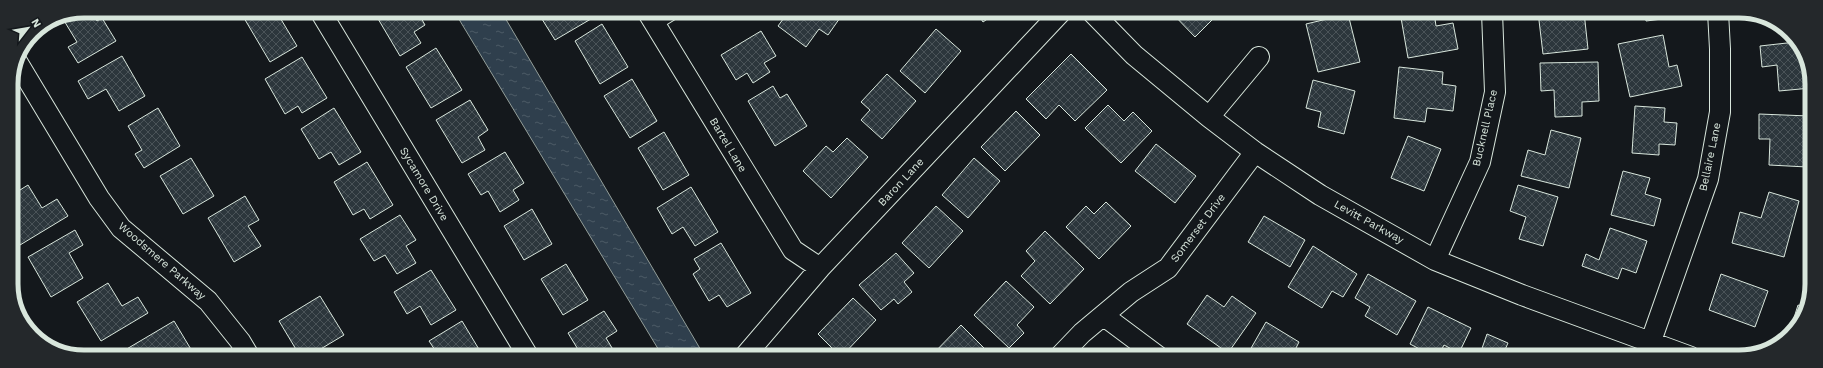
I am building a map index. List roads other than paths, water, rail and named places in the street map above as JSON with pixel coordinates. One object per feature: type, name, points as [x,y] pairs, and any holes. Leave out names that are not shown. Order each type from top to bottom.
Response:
[{"type":"street","name":"Sycamore Drive","points":[[324,18],[524,350]]},
{"type":"street","name":"Bartel Lane","points":[[658,18],[792,250],[820,268]]},
{"type":"street","name":"Baron Lane","points":[[749,350],[820,268],[1055,18]]},
{"type":"street","name":"Levitt Parkway","points":[[1098,18],[1134,55],[1208,117],[1255,152],[1320,195],[1435,260],[1522,295],[1674,350]]},
{"type":"street","name":"Bucknell Place","points":[[1435,260],[1480,162],[1496,92],[1492,18]]},
{"type":"street","name":"Bellaire Lane","points":[[1651,341],[1708,179],[1720,112],[1718,18]]},
{"type":"street","points":[[1208,117],[1259,57]]},
{"type":"street","name":"Woodsmere Parkway","points":[[20,67],[99,198],[121,228],[208,301],[240,340],[246,350]]},
{"type":"street","name":"Somerset Drive","points":[[1066,350],[1082,333],[1131,292],[1168,268],[1255,152]]},
{"type":"street","points":[[1104,316],[1150,350]]},
{"type":"water","points":[[458,18],[505,18],[701,350],[659,350]]}]
